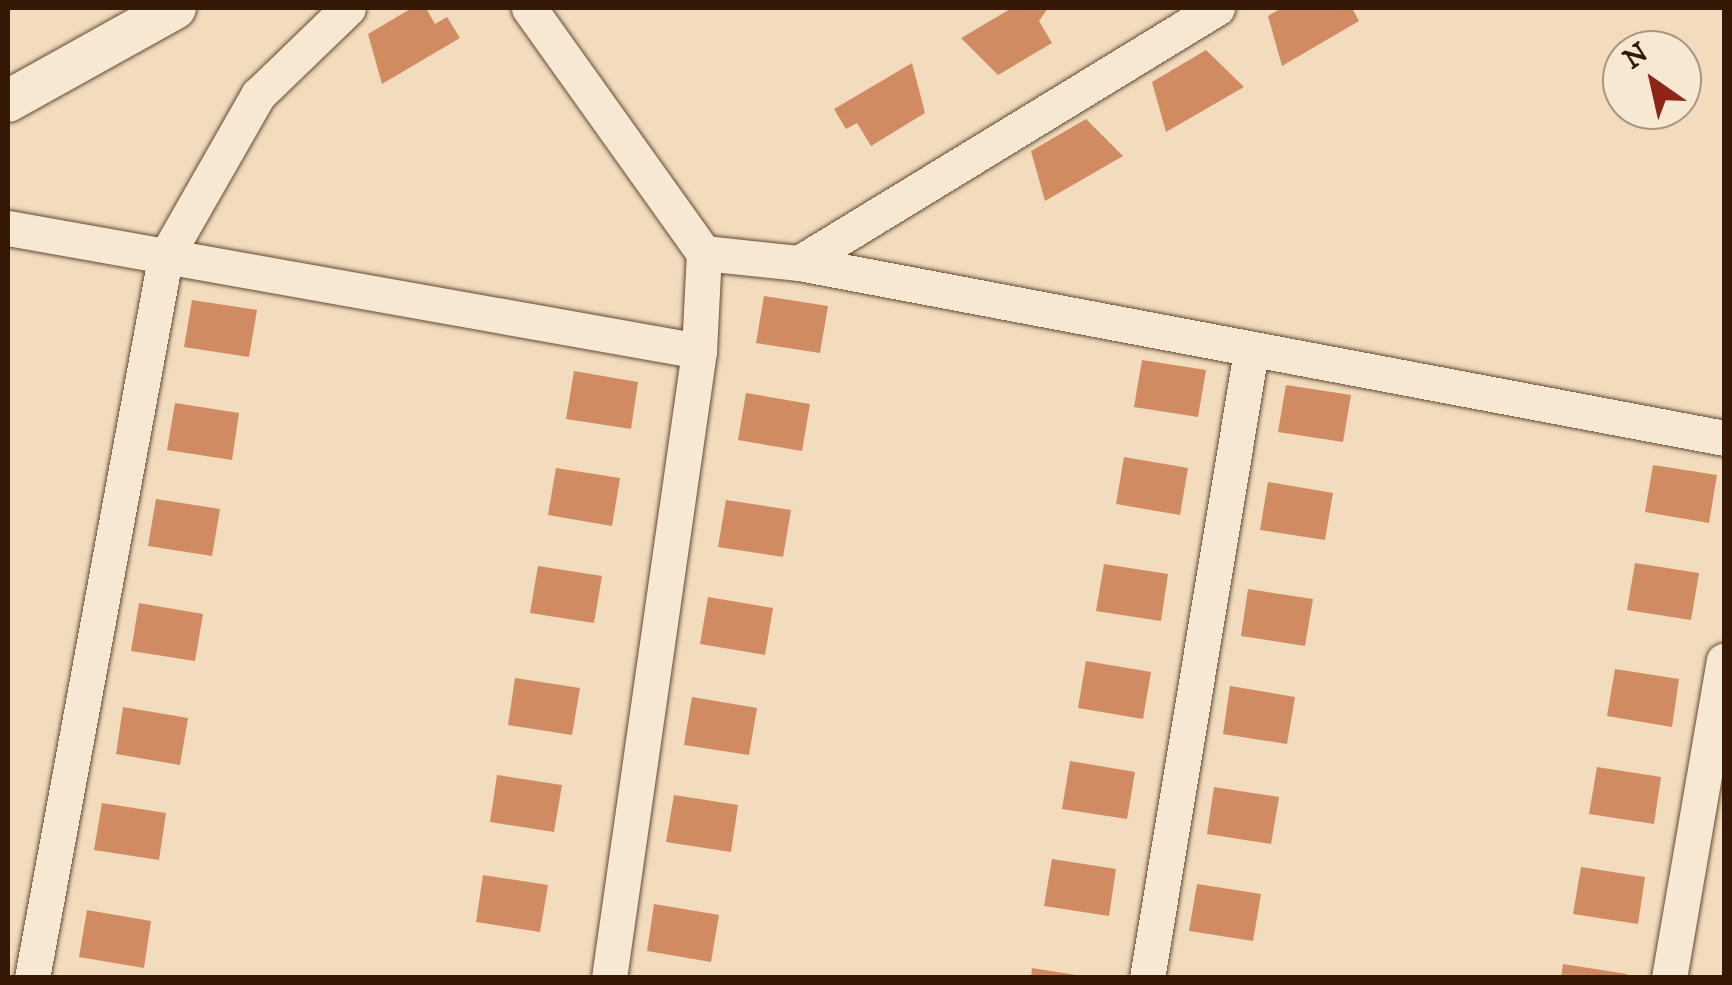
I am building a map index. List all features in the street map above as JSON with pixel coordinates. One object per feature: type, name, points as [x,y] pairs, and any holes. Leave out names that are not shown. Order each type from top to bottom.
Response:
[{"type":"street","points":[[8,102],[175,8]]},
{"type":"street","points":[[32,978],[166,258],[258,95],[348,8]]},
{"type":"street","points":[[529,8],[704,253],[699,351],[609,978]]},
{"type":"street","points":[[799,262],[1217,8]]},
{"type":"street","points":[[8,228],[699,351]]},
{"type":"street","points":[[704,253],[799,262],[1724,438]]},
{"type":"street","points":[[1147,978],[1251,351]]},
{"type":"street","points":[[1670,978],[1724,661]]},
{"type":"building","points":[[412,8],[426,8],[435,24],[447,17],[460,38],[382,84],[368,34]]},
{"type":"building","points":[[1012,8],[1048,8],[1039,21],[1052,43],[998,75],[961,38]]},
{"type":"building","points":[[1282,8],[1352,8],[1359,21],[1282,66],[1268,16]]},
{"type":"building","points":[[1206,50],[1244,87],[1166,132],[1152,82]]},
{"type":"building","points":[[912,63],[925,113],[871,146],[857,123],[846,129],[834,109]]},
{"type":"building","points":[[1086,119],[1123,156],[1045,201],[1031,151]]},
{"type":"building","points":[[764,296],[828,306],[820,353],[756,343]]},
{"type":"building","points":[[192,300],[257,310],[249,357],[184,347]]},
{"type":"building","points":[[1142,360],[1206,370],[1198,417],[1134,407]]},
{"type":"building","points":[[574,371],[638,382],[631,429],[566,419]]},
{"type":"building","points":[[1286,385],[1351,395],[1343,442],[1278,432]]},
{"type":"building","points":[[746,393],[810,404],[802,451],[738,440]]},
{"type":"building","points":[[175,403],[239,413],[232,460],[167,450]]},
{"type":"building","points":[[1124,457],[1188,468],[1180,515],[1116,504]]},
{"type":"building","points":[[1653,465],[1717,475],[1709,523],[1645,512]]},
{"type":"building","points":[[556,468],[620,478],[612,526],[548,515]]},
{"type":"building","points":[[1268,482],[1333,493],[1325,540],[1260,530]]},
{"type":"building","points":[[156,499],[220,509],[212,556],[148,546]]},
{"type":"building","points":[[726,500],[791,510],[783,557],[718,547]]},
{"type":"building","points":[[1635,563],[1699,573],[1691,620],[1627,610]]},
{"type":"building","points":[[1104,564],[1168,574],[1161,621],[1096,611]]},
{"type":"building","points":[[538,566],[602,576],[594,623],[530,613]]},
{"type":"building","points":[[1248,589],[1313,599],[1305,646],[1241,636]]},
{"type":"building","points":[[708,597],[773,608],[765,655],[700,644]]},
{"type":"building","points":[[139,603],[203,614],[195,661],[131,651]]},
{"type":"building","points":[[1086,661],[1151,672],[1143,719],[1078,708]]},
{"type":"building","points":[[1615,669],[1679,679],[1672,727],[1607,716]]},
{"type":"building","points":[[515,678],[580,688],[572,735],[508,725]]},
{"type":"building","points":[[1230,686],[1295,697],[1287,744],[1223,734]]},
{"type":"building","points":[[692,697],[757,708],[749,755],[684,745]]},
{"type":"building","points":[[123,707],[188,718],[180,765],[116,754]]},
{"type":"building","points":[[1070,761],[1135,772],[1127,819],[1062,809]]},
{"type":"building","points":[[1597,767],[1661,777],[1654,824],[1589,814]]},
{"type":"building","points":[[497,775],[562,785],[554,832],[490,822]]},
{"type":"building","points":[[1214,787],[1279,797],[1271,844],[1207,834]]},
{"type":"building","points":[[674,795],[738,805],[731,852],[666,842]]},
{"type":"building","points":[[102,803],[166,813],[159,860],[94,850]]},
{"type":"building","points":[[1052,859],[1116,869],[1109,916],[1044,906]]},
{"type":"building","points":[[1581,867],[1645,877],[1638,924],[1573,914]]},
{"type":"building","points":[[483,875],[548,885],[540,932],[476,922]]},
{"type":"building","points":[[1197,884],[1261,894],[1253,941],[1189,931]]},
{"type":"building","points":[[654,904],[719,915],[711,962],[647,951]]},
{"type":"building","points":[[87,910],[151,921],[144,968],[79,957]]},
{"type":"building","points":[[1563,964],[1627,974],[1627,978],[1561,978]]},
{"type":"building","points":[[1032,968],[1076,975],[1076,978],[1031,978]]}]
